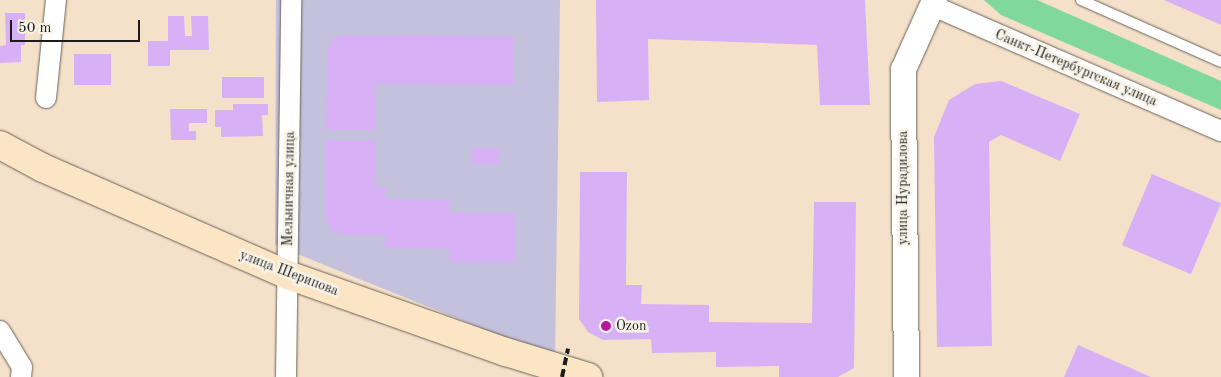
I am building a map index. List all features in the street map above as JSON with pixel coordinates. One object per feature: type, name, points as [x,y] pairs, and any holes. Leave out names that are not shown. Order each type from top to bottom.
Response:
[{"type":"main road","name":"улица Шерипова","points":[[0,145],[43,168],[288,275],[506,352],[588,377]]},
{"type":"street","points":[[46,98],[56,0]]},
{"type":"street","name":"Мельничная улица","points":[[286,377],[291,0]]},
{"type":"street","name":"Санкт-Петербургская улица","points":[[933,3],[1221,131]]},
{"type":"street","name":"улица Нурадилова","points":[[906,377],[903,69],[933,3]]},
{"type":"street","points":[[0,331],[22,367],[21,377]]},
{"type":"lane","points":[[1081,0],[1221,62]]},
{"type":"shaded area","points":[[276,0],[560,0],[555,358],[275,245]]},
{"type":"green space","points":[[984,0],[1037,0],[1221,81],[1221,110],[1001,15]]},
{"type":"building","points":[[596,0],[865,0],[870,105],[820,105],[817,45],[648,39],[649,100],[597,102]]},
{"type":"building","points":[[1164,0],[1221,0],[1221,25]]},
{"type":"building","points":[[5,13],[25,13],[25,45],[21,45],[21,62],[0,63],[0,46],[6,45]]},
{"type":"building","points":[[168,16],[184,16],[185,36],[192,36],[191,16],[208,16],[209,50],[170,50],[170,66],[148,66],[148,41],[168,41]]},
{"type":"building","points":[[342,35],[514,36],[514,85],[375,84],[375,130],[326,130],[327,50],[333,39]]},
{"type":"building","points":[[74,54],[111,54],[111,85],[74,85]]},
{"type":"building","points":[[222,77],[264,77],[264,98],[222,98]]},
{"type":"building","points":[[1001,81],[1080,114],[1060,161],[1001,135],[989,142],[992,346],[937,347],[934,137],[949,100],[975,84]]},
{"type":"building","points":[[233,104],[268,104],[268,115],[262,115],[263,136],[221,137],[221,127],[215,127],[215,110],[233,110]]},
{"type":"building","points":[[170,109],[207,109],[207,123],[189,123],[189,131],[196,131],[196,140],[171,140]]},
{"type":"building","points":[[326,140],[376,140],[375,187],[385,186],[385,199],[450,200],[450,213],[515,213],[515,262],[449,262],[449,249],[384,248],[385,235],[341,235],[332,231],[326,220]]},
{"type":"building","points":[[471,148],[499,148],[499,164],[471,164]]},
{"type":"building","points":[[580,172],[627,172],[626,285],[642,285],[641,304],[709,305],[709,322],[812,323],[814,202],[856,202],[854,368],[838,377],[779,377],[779,366],[716,367],[716,352],[652,353],[651,339],[603,340],[588,332],[579,319]]},
{"type":"building","points":[[1152,174],[1221,203],[1191,274],[1122,245]]},
{"type":"building","points":[[1078,345],[1151,377],[1064,377]]},
{"type":"railway","points":[[562,377],[568,349]]},
{"type":"place","name":"Ozon","points":[[606,326]]}]
